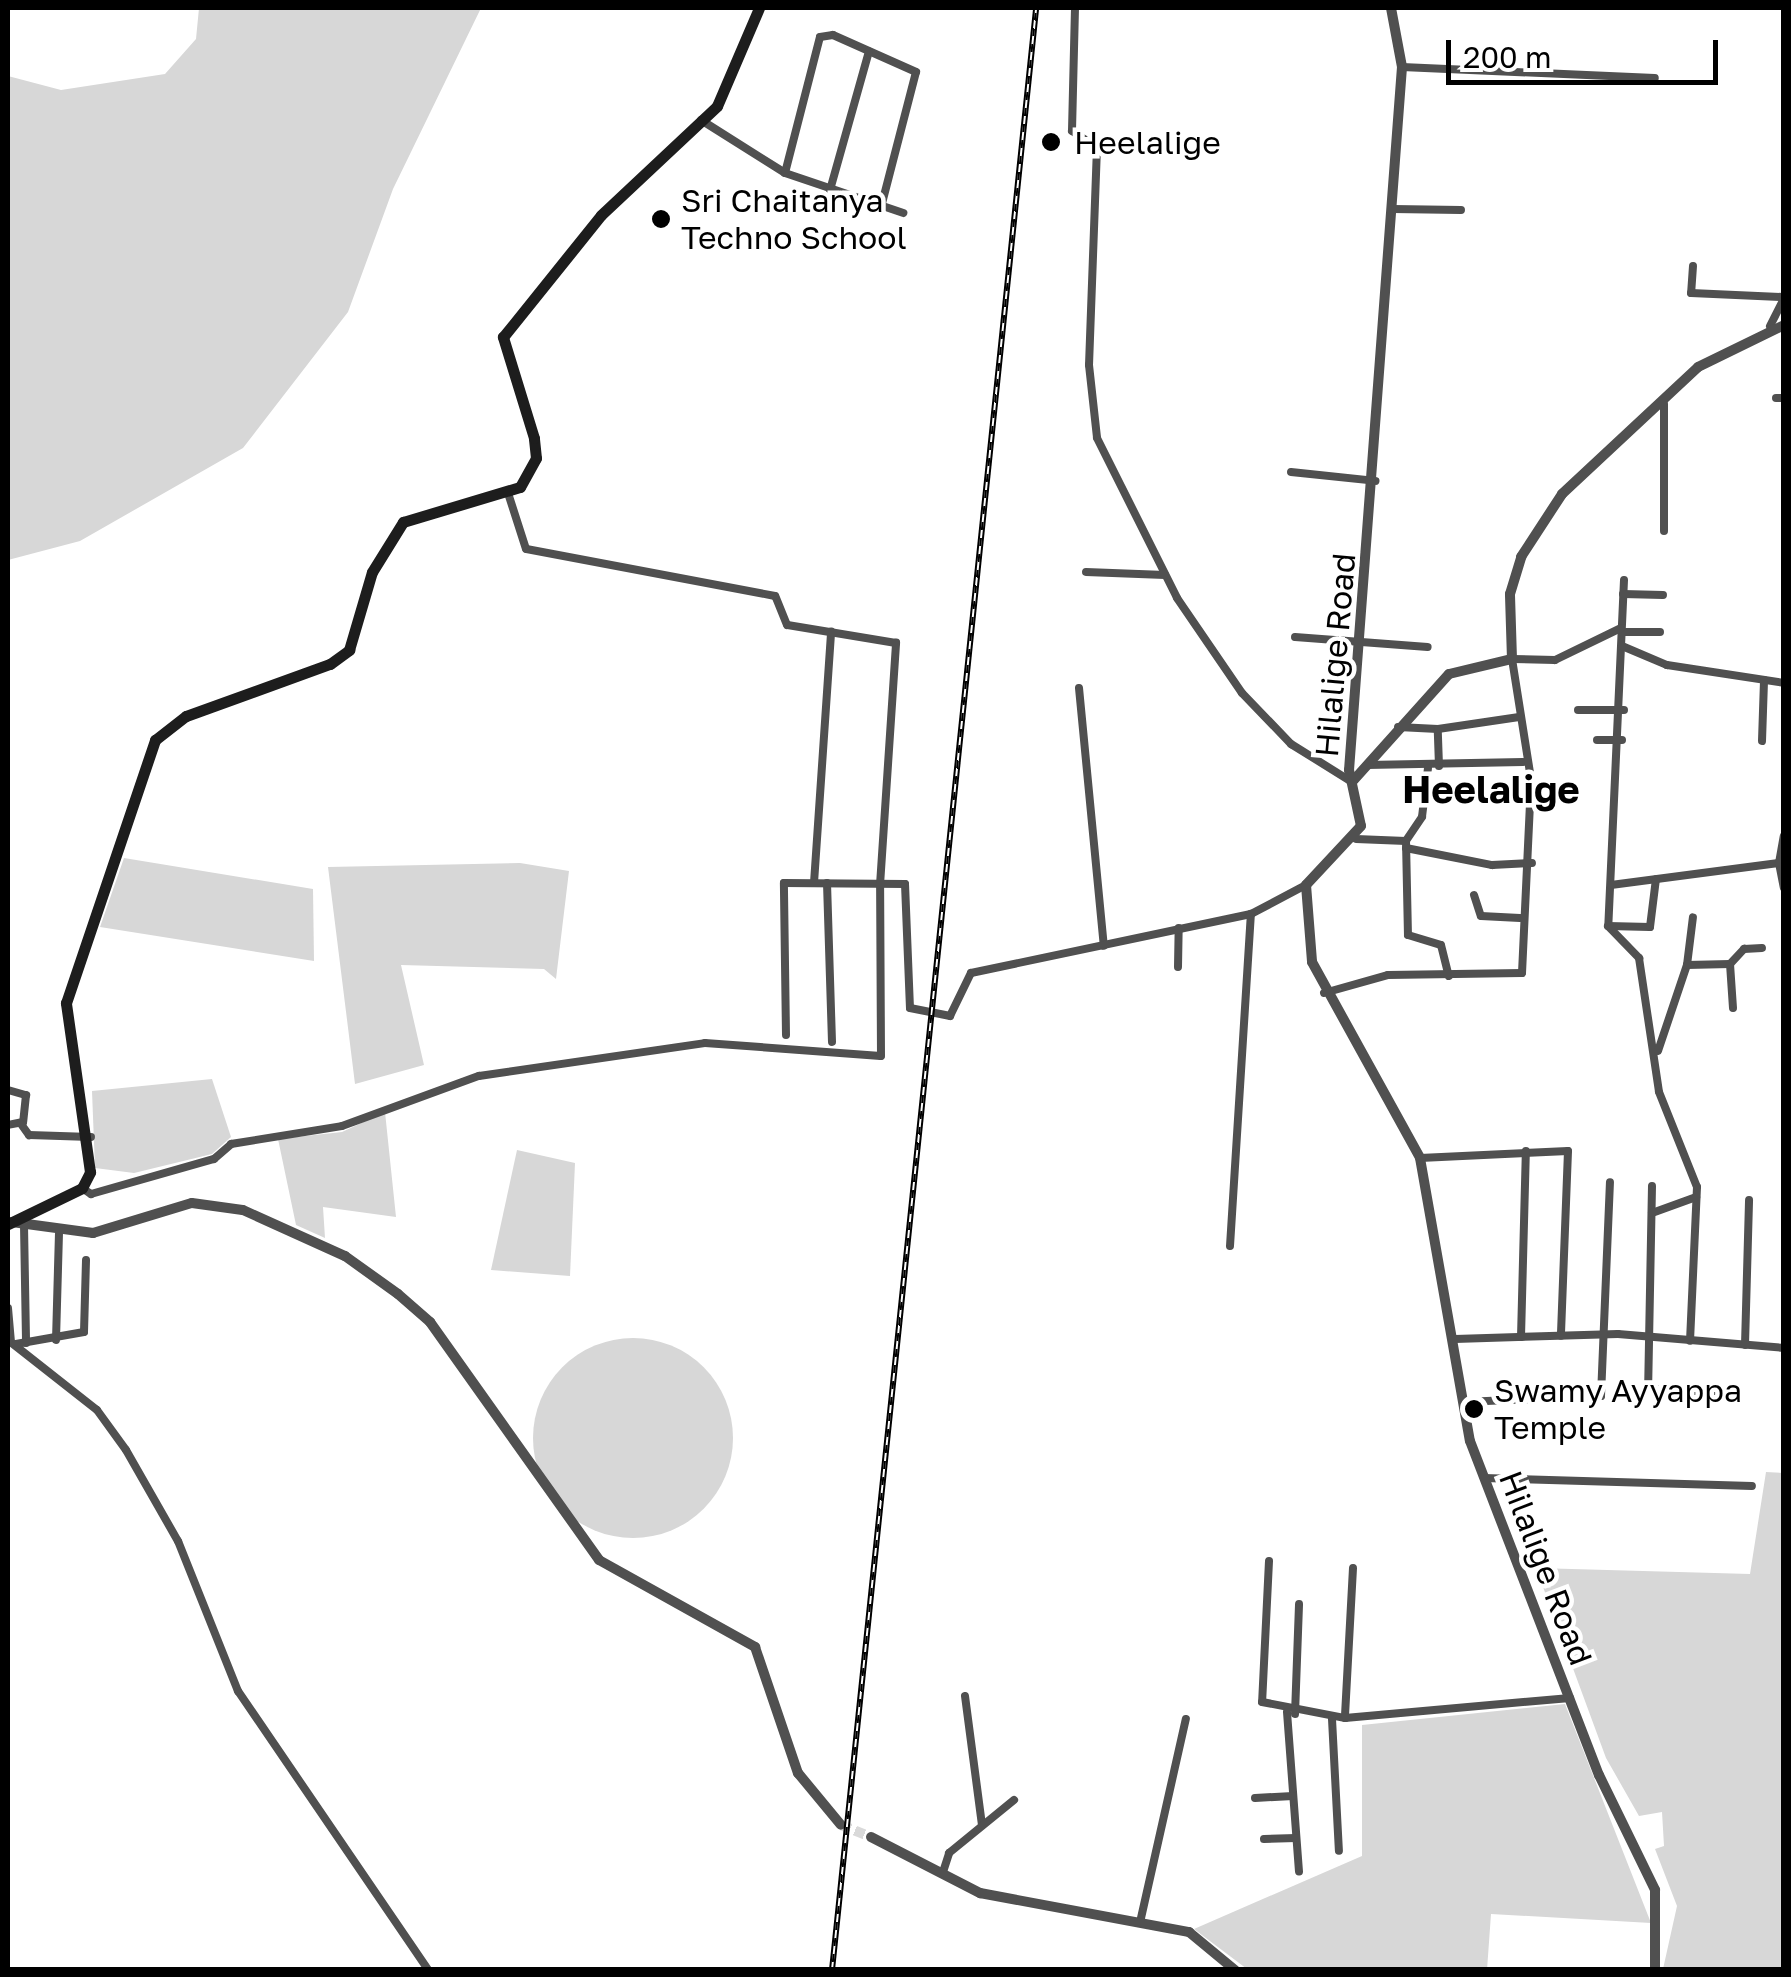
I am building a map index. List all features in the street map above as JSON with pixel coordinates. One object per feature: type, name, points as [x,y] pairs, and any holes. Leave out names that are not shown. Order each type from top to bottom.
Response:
[{"type":"main road","points":[[14,1224],[82,1188],[91,1137],[64,1038],[66,1003],[155,740],[186,716],[349,650],[363,592],[403,522],[509,496],[536,458],[503,337],[600,216],[716,106],[760,8]]},
{"type":"street","points":[[1076,8],[1072,132],[1097,147],[1092,422],[1165,575],[1242,693],[1291,744],[1352,782],[1398,726],[1449,674],[1512,660],[1555,660],[1622,630],[1660,632]]},
{"type":"street","name":"Hilalige Road","points":[[1356,839],[1352,782],[1358,647],[1374,508],[1402,67],[1391,8]]},
{"type":"street","points":[[785,172],[820,37],[869,51],[916,72],[881,208]]},
{"type":"street","points":[[830,190],[869,51]]},
{"type":"street","points":[[1402,67],[1654,78]]},
{"type":"street","points":[[701,120],[785,172],[902,214]]},
{"type":"street","points":[[1393,209],[1462,210]]},
{"type":"street","points":[[1693,266],[1690,293],[1784,298],[1770,326]]},
{"type":"street","points":[[1474,896],[1481,916],[1520,918],[1531,908],[1532,862],[1512,660],[1510,594],[1521,557],[1562,494],[1664,404],[1698,367],[1770,326],[1784,325]]},
{"type":"street","points":[[1664,404],[1664,531]]},
{"type":"street","points":[[1291,472],[1376,481]]},
{"type":"street","points":[[82,1188],[91,1194],[214,1159],[230,1144],[342,1126],[479,1076],[705,1043],[878,1058],[880,885],[896,643],[787,625],[774,596],[522,548],[509,496]]},
{"type":"street","points":[[1086,572],[1165,575]]},
{"type":"street","points":[[1624,580],[1624,710],[1608,926],[1639,958],[1658,1051],[1659,1092],[1696,1196],[1690,1341]]},
{"type":"street","points":[[1623,594],[1663,595]]},
{"type":"street","points":[[814,883],[831,632]]},
{"type":"street","points":[[1295,637],[1358,647],[1428,647]]},
{"type":"street","points":[[1622,646],[1666,665],[1784,684]]},
{"type":"street","points":[[1762,741],[1764,680]]},
{"type":"street","points":[[1079,688],[1104,946]]},
{"type":"street","points":[[1578,710],[1624,710]]},
{"type":"street","points":[[1398,726],[1438,729],[1519,717]]},
{"type":"street","points":[[1438,729],[1439,766]]},
{"type":"street","points":[[1597,740],[1622,740]]},
{"type":"street","points":[[1367,765],[1428,768],[1523,762]]},
{"type":"street","points":[[1428,768],[1422,817],[1406,845],[1408,935],[1441,945],[1450,976]]},
{"type":"street","points":[[1784,836],[1779,863],[1784,888]]},
{"type":"street","points":[[786,1035],[784,883],[880,885],[912,890],[915,1011],[950,1016],[972,973],[1251,914],[1306,885],[1356,839],[1406,845],[1492,865],[1532,862]]},
{"type":"street","points":[[1611,884],[1779,863]]},
{"type":"street","points":[[1608,926],[1650,927],[1656,879]]},
{"type":"street","points":[[826,883],[832,1042]]},
{"type":"street","name":"Hilalige Road","points":[[1306,885],[1324,993],[1393,1096],[1420,1158],[1464,1402],[1484,1478],[1570,1698],[1655,1890],[1655,1970]]},
{"type":"street","points":[[1230,1246],[1251,914]]},
{"type":"street","points":[[1658,1051],[1687,965],[1693,917]]},
{"type":"street","points":[[1324,993],[1388,975],[1522,973],[1520,918]]},
{"type":"street","points":[[1178,966],[1179,928]]},
{"type":"street","points":[[1687,965],[1730,964],[1762,948]]},
{"type":"street","points":[[1730,964],[1734,1008]]},
{"type":"street","points":[[8,1090],[26,1095],[22,1124],[30,1134],[91,1137]]},
{"type":"street","points":[[8,1125],[22,1124]]},
{"type":"street","points":[[1521,1337],[1526,1151]]},
{"type":"street","points":[[1420,1158],[1526,1151],[1569,1154],[1561,1336]]},
{"type":"street","points":[[1464,1402],[1595,1400],[1604,1334],[1610,1182]]},
{"type":"street","points":[[1652,1186],[1649,1390],[1721,1393]]},
{"type":"street","points":[[1651,1214],[1660,1202],[1696,1196]]},
{"type":"street","points":[[1745,1345],[1749,1200]]},
{"type":"street","points":[[26,1343],[14,1224],[60,1234],[192,1202],[243,1210],[345,1256],[430,1322],[599,1560],[755,1647],[798,1773],[842,1825]]},
{"type":"street","points":[[56,1340],[60,1234]]},
{"type":"street","points":[[11,1341],[56,1340],[86,1326],[86,1260]]},
{"type":"street","points":[[8,1308],[11,1341],[97,1410],[126,1450],[178,1541],[238,1691],[428,1970]]},
{"type":"street","points":[[1455,1338],[1604,1334],[1783,1346]]},
{"type":"street","points":[[1484,1478],[1752,1486]]},
{"type":"street","points":[[1269,1561],[1262,1702],[1291,1713],[1332,1719],[1570,1698]]},
{"type":"street","points":[[1345,1718],[1353,1568]]},
{"type":"street","points":[[1299,1604],[1291,1713],[1299,1872]]},
{"type":"street","points":[[965,1696],[982,1826]]},
{"type":"street","points":[[1141,1918],[1186,1719]]},
{"type":"street","points":[[1332,1719],[1339,1851]]},
{"type":"street","points":[[1255,1798],[1293,1796]]},
{"type":"street","points":[[943,1872],[949,1852],[1014,1800]]},
{"type":"street","points":[[871,1837],[980,1892],[1141,1918],[1189,1932],[1235,1970]]},
{"type":"street","points":[[1264,1839],[1296,1838]]},
{"type":"shaded area","points":[[199,8],[481,8],[393,189],[348,312],[243,448],[80,541],[8,560],[8,76],[61,90],[165,74],[196,39]]},
{"type":"shaded area","points":[[124,858],[313,889],[314,961],[100,927]]},
{"type":"shaded area","points":[[520,863],[569,871],[556,979],[544,969],[401,965],[424,1065],[355,1084],[328,867]]},
{"type":"shaded area","points":[[212,1079],[231,1137],[212,1154],[134,1173],[95,1168],[92,1091]]},
{"type":"shaded area","points":[[385,1112],[396,1217],[323,1207],[325,1238],[296,1225],[278,1139],[342,1132]]},
{"type":"shaded area","points":[[517,1150],[575,1163],[570,1276],[491,1270]]},
{"type":"shaded area","points":[[633,1338],[671,1346],[703,1368],[725,1400],[733,1438],[725,1476],[703,1508],[671,1530],[633,1538],[595,1530],[563,1508],[541,1476],[533,1438],[541,1400],[563,1368],[595,1346]]},
{"type":"shaded area","points":[[1766,1472],[1784,1473],[1783,1969],[1663,1969],[1677,1906],[1655,1849],[1664,1846],[1662,1812],[1639,1816],[1606,1758],[1536,1568],[1750,1574]]},
{"type":"shaded area","points":[[1565,1704],[1651,1923],[1491,1914],[1487,1970],[1247,1969],[1194,1929],[1362,1856],[1362,1725]]},
{"type":"tunnel","points":[[841,1825],[871,1837]]},
{"type":"railway","points":[[832,1970],[1036,8]]},
{"type":"place","name":"Heelalige","points":[[1051,142]]},
{"type":"place","name":"Sri Chaitanya Techno School","points":[[661,219]]},
{"type":"place","name":"Swamy Ayyappa Temple","points":[[1474,1409]]},
{"type":"district","name":"Heelalige","points":[[1491,789]]}]
